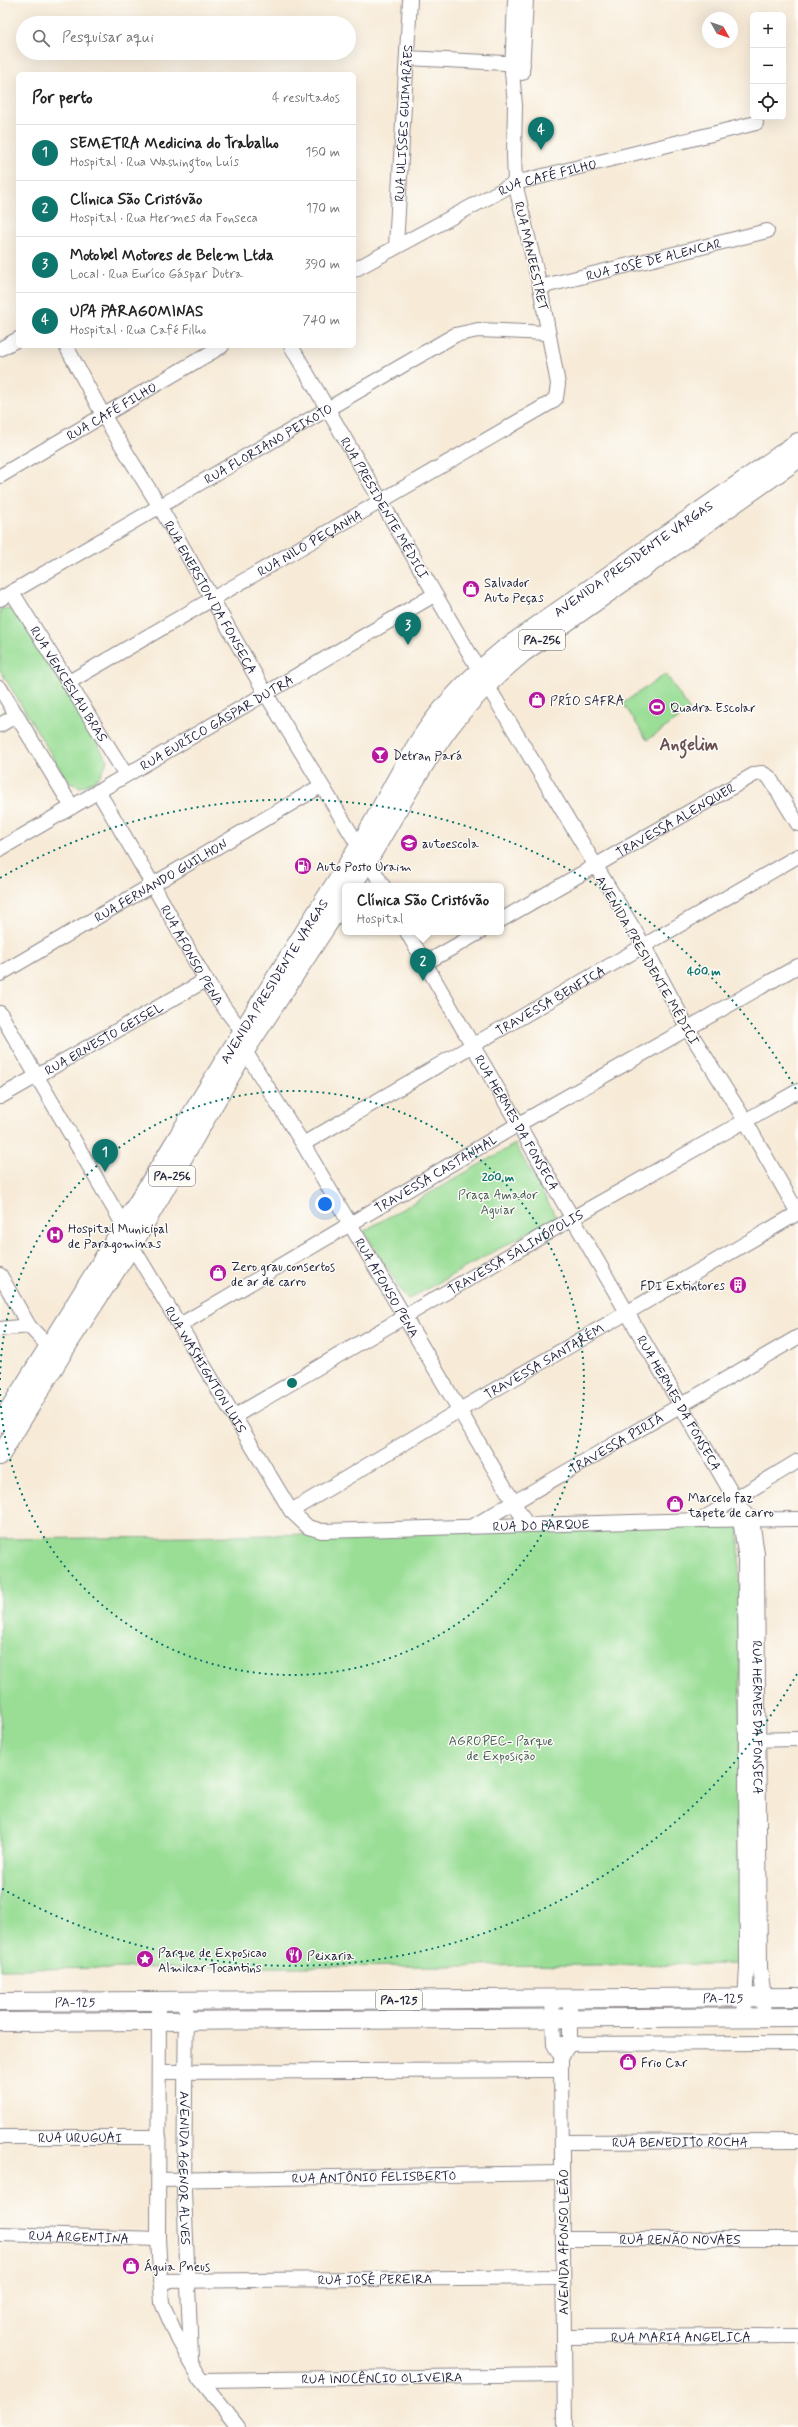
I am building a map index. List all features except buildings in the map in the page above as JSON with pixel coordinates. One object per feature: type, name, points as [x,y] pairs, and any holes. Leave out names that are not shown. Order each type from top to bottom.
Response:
[{"type":"main road","name":"AVENIDA PRESIDENTE VARGAS","points":[[798,443],[798,451]]},
{"type":"main road","name":"AVENIDA PRESIDENTE VARGAS","points":[[354,883],[370,861],[445,734],[487,685],[523,653],[778,464],[798,443]]},
{"type":"main road","name":"AVENIDA PRESIDENTE VARGAS","points":[[0,1456],[54,1352],[124,1226],[313,916],[360,845],[427,729],[479,670],[539,623],[778,464],[798,459]]},
{"type":"main road","name":"AVENIDA PRESIDENTE VARGAS","points":[[0,1423],[132,1246],[246,1052],[342,903]]},
{"type":"main road","name":"PA-125","points":[[0,2002],[159,2000],[366,2001],[552,1998],[798,1997]]},
{"type":"main road","points":[[471,2000],[471,2018]]},
{"type":"main road","points":[[366,2001],[366,2020]]},
{"type":"main road","name":"PA-125","points":[[0,2022],[798,2017]]},
{"type":"street","name":"RUA ULISSES GUIMARÃES","points":[[396,246],[410,0]]},
{"type":"street","name":"RUA MANEESTRET","points":[[515,0],[518,64]]},
{"type":"street","name":"RUA MANEESTRET","points":[[526,0],[518,64],[515,105],[515,183],[540,287],[558,384],[556,398],[550,404]]},
{"type":"street","points":[[407,58],[518,64]]},
{"type":"street","name":"RUA CAFÉ FILHO","points":[[356,269],[515,183],[756,124]]},
{"type":"street","name":"RUA JOSÉ DE ALENCAR","points":[[540,287],[767,231]]},
{"type":"street","name":"RUA FLORIANO PEIXOTO","points":[[6,596],[455,335],[478,330],[548,333]]},
{"type":"street","points":[[0,349],[16,340]]},
{"type":"street","name":"RUA ENERSTON DA FONSECA","points":[[67,348],[103,415],[160,507],[266,694],[321,786],[370,861]]},
{"type":"street","name":"RUA CAFÉ FILHO","points":[[0,476],[219,348]]},
{"type":"street","name":"RUA PRESIDENTE MÉDICI","points":[[292,348],[434,595],[479,670]]},
{"type":"street","name":"RUA NILO PEÇANHA","points":[[69,682],[212,601],[550,404]]},
{"type":"street","name":"RUA EURÍCO GÁSPAR DUTRA","points":[[0,849],[434,595]]},
{"type":"street","name":"RUA VENCESLAU BRAS","points":[[6,596],[69,682],[126,775]]},
{"type":"street","name":"AVENIDA PRESIDENTE MÉDICI","points":[[487,685],[594,867],[644,946],[688,1029],[746,1122],[798,1213]]},
{"type":"street","points":[[0,688],[72,807]]},
{"type":"street","points":[[0,725],[16,715]]},
{"type":"street","name":"TRAVESSA ALENQUER","points":[[504,918],[745,778],[762,773],[769,777],[798,824]]},
{"type":"street","name":"RUA FERNANDO GUILHON","points":[[0,974],[154,886],[321,786]]},
{"type":"street","name":"RUA AFONSO PENA","points":[[98,791],[154,886],[206,980],[229,1016],[243,1031]]},
{"type":"street","name":"TRAVESSA BENFICA","points":[[303,1144],[798,856]]},
{"type":"street","points":[[370,861],[381,883]]},
{"type":"street","name":"RUA HERMES DA FONSECA","points":[[409,935],[517,1126],[737,1502]]},
{"type":"street","points":[[424,964],[475,935]]},
{"type":"street","name":"TRAVESSA CASTANHAL","points":[[180,1325],[517,1126],[798,966]]},
{"type":"street","name":"RUA ERNESTO GEISEL","points":[[0,1097],[206,980]]},
{"type":"street","name":"RUA WASHIGNTON LUIS","points":[[0,1013],[124,1226],[132,1246],[291,1511]]},
{"type":"street","name":"RUA AFONSO PENA","points":[[246,1052],[303,1144],[458,1411],[527,1525]]},
{"type":"street","name":"TRAVESSA SALINÓPOLIS","points":[[235,1416],[571,1218],[746,1122],[798,1091]]},
{"type":"street","name":"TRAVESSA SANTARÉM","points":[[291,1511],[458,1411],[798,1213]]},
{"type":"street","points":[[0,1276],[29,1326],[54,1352]]},
{"type":"street","points":[[0,1329],[29,1326]]},
{"type":"street","name":"TRAVESSA PIRIÁ","points":[[475,1526],[798,1337]]},
{"type":"street","points":[[701,1520],[737,1502],[798,1461]]},
{"type":"street","points":[[737,1502],[746,1520],[745,1553],[752,1740],[747,1968],[744,2017]]},
{"type":"street","name":"RUA DO PARQUE","points":[[291,1511],[308,1527],[322,1531],[701,1520],[798,1519]]},
{"type":"street","points":[[752,1740],[798,1739]]},
{"type":"street","name":"RUA HERMES DA FONSECA","points":[[752,1740],[760,1968],[764,1997],[763,2017]]},
{"type":"street","points":[[552,1998],[554,2044],[561,2064]]},
{"type":"street","points":[[561,2064],[570,2043],[570,1998]]},
{"type":"street","points":[[159,2000],[158,2240],[160,2281],[165,2312],[201,2380],[238,2427]]},
{"type":"street","name":"AVENIDA AGENOR ALVES","points":[[186,2000],[186,2280],[191,2360]]},
{"type":"street","points":[[554,2044],[798,2044]]},
{"type":"street","points":[[159,2072],[561,2064]]},
{"type":"street","name":"AVENIDA AFONSO LEÃO","points":[[561,2064],[565,2427]]},
{"type":"street","name":"RUA URUGUAI","points":[[0,2137],[159,2137]]},
{"type":"street","name":"RUA BENEDITO ROCHA","points":[[562,2142],[798,2141]]},
{"type":"street","name":"RUA ANTÔNIO FELISBERTO","points":[[159,2180],[185,2178],[562,2173]]},
{"type":"street","name":"RUA ARGENTINA","points":[[0,2234],[158,2240]]},
{"type":"street","name":"RUA RENÃO NOVAES","points":[[563,2240],[798,2239]]},
{"type":"street","name":"RUA JOSÉ PEREIRA","points":[[160,2281],[563,2277]]},
{"type":"street","name":"RUA MARIA ANGELICA","points":[[564,2337],[798,2336]]},
{"type":"street","name":"RUA INOCÊNCIO OLIVEIRA","points":[[201,2380],[564,2375]]},
{"type":"green space","points":[[0,609],[13,610],[20,615],[107,760],[101,775],[95,781],[80,787],[68,782],[0,670]]},
{"type":"green space","name":"Quadra Escolar","points":[[666,674],[690,711],[647,740],[623,703]]},
{"type":"green space","name":"Praça Amador Aguiar","points":[[515,1144],[556,1217],[407,1300],[364,1231]]},
{"type":"green space","name":"AGROPEC- Parque de Exposição","points":[[735,1523],[739,1529],[743,1964],[0,1969],[0,1539],[192,1537]]},
{"type":"place","name":"UPA PARAGOMINAS","points":[[541,150]]},
{"type":"place","name":"Salvador Auto Peças","points":[[471,589]]},
{"type":"place","name":"Motobel Motores de Belem Ltda","points":[[408,645]]},
{"type":"place","name":"PRÍO SAFRA","points":[[537,700]]},
{"type":"place","name":"Quadra Escolar","points":[[657,707]]},
{"type":"place","name":"Detran Pará","points":[[380,755]]},
{"type":"place","name":"autoescola","points":[[409,843]]},
{"type":"place","name":"Auto Posto Uraim","points":[[303,866]]},
{"type":"place","name":"Clínica São Cristóvão","points":[[423,981]]},
{"type":"place","name":"SEMETRA Medicina do Trabalho","points":[[105,1172]]},
{"type":"place","name":"Hospital Municipal de Paragominas","points":[[55,1235]]},
{"type":"place","name":"Zero grau consertos de ar de carro","points":[[218,1273]]},
{"type":"place","name":"FDI Extintores","points":[[738,1285]]},
{"type":"place","name":"Marcelo faz tapete de carro","points":[[675,1504]]},
{"type":"place","name":"Peixaria","points":[[294,1955]]},
{"type":"place","name":"Parque de Exposicao Almilcar Tocantins","points":[[145,1959]]},
{"type":"place","name":"Frio Car","points":[[628,2062]]},
{"type":"place","name":"Águia Pneus","points":[[131,2266]]},
{"type":"district","name":"Angelim","points":[[689,744]]}]
